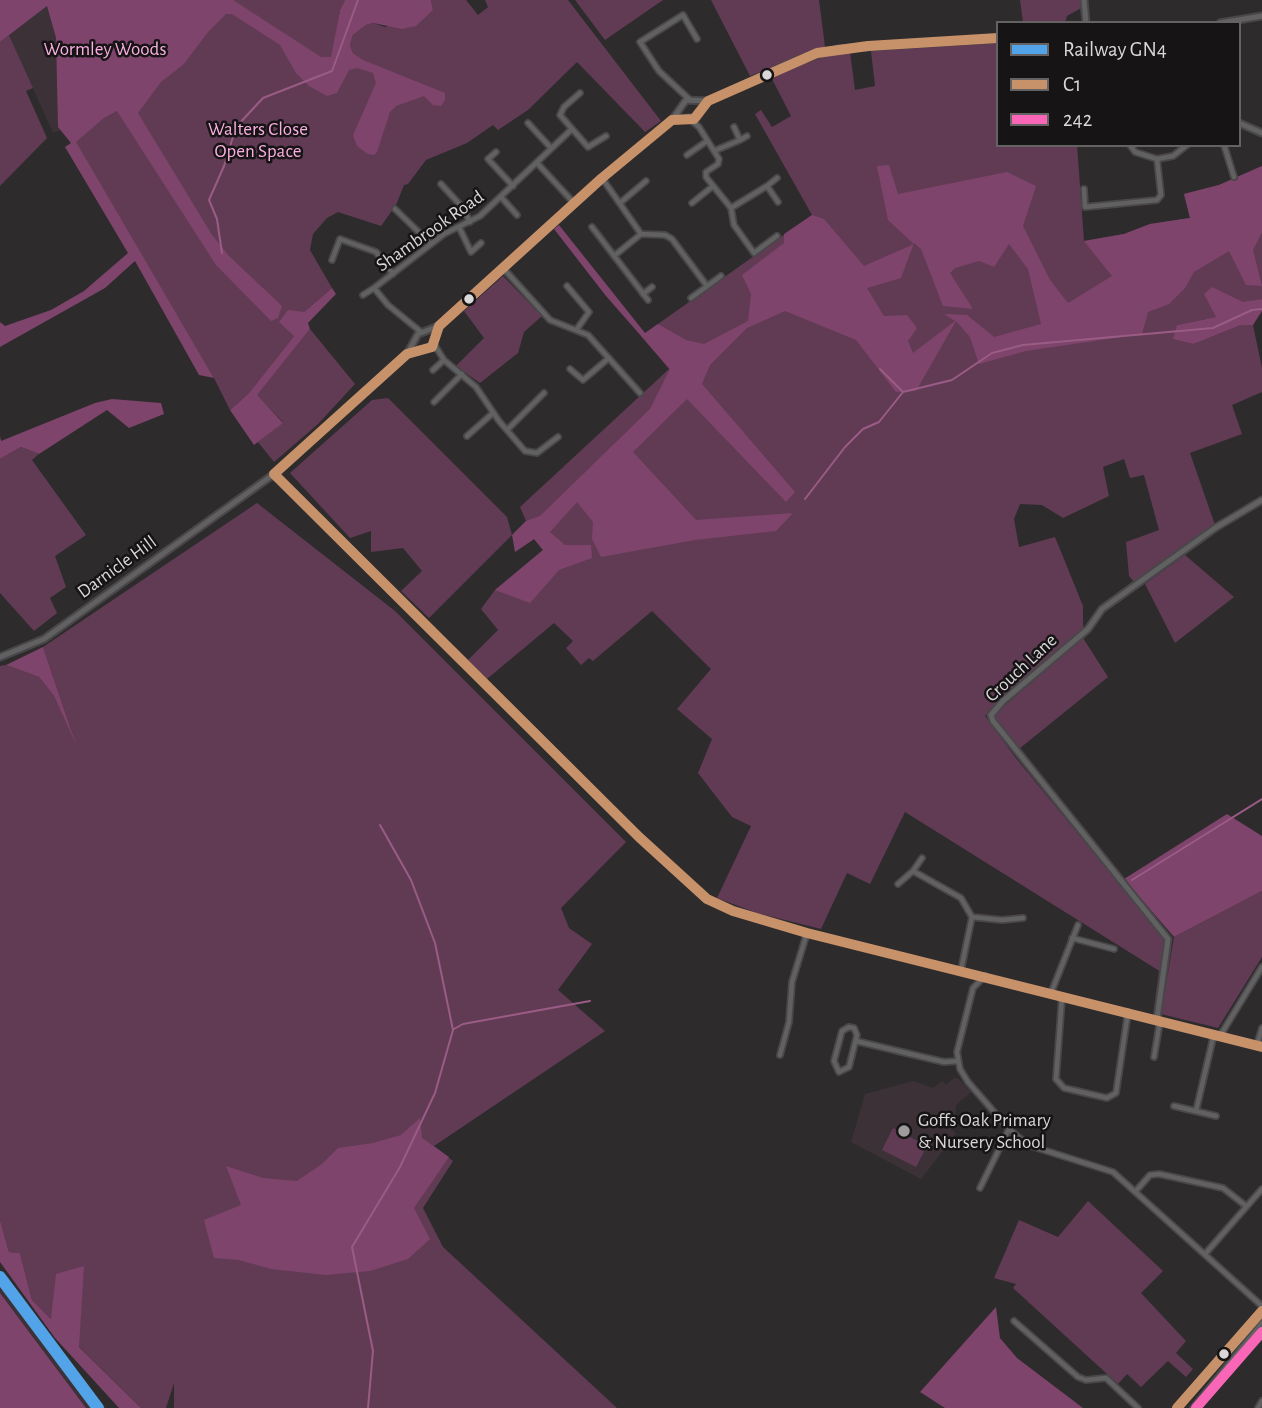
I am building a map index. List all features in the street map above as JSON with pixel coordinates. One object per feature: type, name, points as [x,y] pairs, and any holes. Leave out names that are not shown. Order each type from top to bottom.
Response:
[{"type":"main road","points":[[1177,1408],[1262,1308]]},
{"type":"street","points":[[1084,0],[1086,21]]},
{"type":"street","points":[[632,47],[685,14],[697,38]]},
{"type":"street","points":[[1233,21],[1262,16]]},
{"type":"street","points":[[420,338],[439,326],[601,178],[672,120],[681,107],[693,100],[708,101],[817,53],[868,46],[996,38]]},
{"type":"street","points":[[640,42],[656,67],[693,100],[700,113]]},
{"type":"street","points":[[680,91],[681,107],[687,118],[699,127],[720,162],[705,174],[732,208],[734,225],[754,253]]},
{"type":"street","points":[[580,93],[560,113],[588,147]]},
{"type":"street","points":[[699,127],[700,113],[708,101]]},
{"type":"street","points":[[672,120],[700,113]]},
{"type":"street","points":[[528,123],[551,148]]},
{"type":"street","points":[[1241,124],[1262,133]]},
{"type":"street","points":[[734,127],[740,140]]},
{"type":"street","name":"Shambrook Road","points":[[363,295],[431,244],[470,222],[501,197],[572,129]]},
{"type":"street","points":[[585,153],[588,147],[606,136]]},
{"type":"street","points":[[714,151],[747,136]]},
{"type":"street","points":[[687,155],[707,141]]},
{"type":"street","points":[[1131,147],[1135,152],[1157,159],[1173,156],[1184,147]]},
{"type":"street","points":[[1225,147],[1234,177]]},
{"type":"street","points":[[496,152],[488,159],[513,186]]},
{"type":"street","points":[[1084,189],[1085,207],[1157,200],[1161,195],[1157,159]]},
{"type":"street","points":[[538,163],[574,203]]},
{"type":"street","points":[[601,178],[641,234]]},
{"type":"street","points":[[732,208],[777,178]]},
{"type":"street","points":[[620,203],[646,181]]},
{"type":"street","points":[[441,184],[463,208],[470,222]]},
{"type":"street","points":[[692,203],[713,186]]},
{"type":"street","points":[[767,186],[778,202]]},
{"type":"street","name":"Shambrook Road","points":[[501,197],[517,215]]},
{"type":"street","points":[[395,209],[431,244]]},
{"type":"street","points":[[459,227],[471,252],[481,243]]},
{"type":"street","points":[[592,227],[648,300]]},
{"type":"street","points":[[614,256],[641,234],[665,235],[672,239],[707,286]]},
{"type":"street","points":[[747,258],[777,236]]},
{"type":"street","points":[[332,260],[340,239],[376,252],[393,274]]},
{"type":"street","points":[[503,268],[547,318],[588,335],[640,393]]},
{"type":"street","points":[[691,298],[721,276]]},
{"type":"street","points":[[567,286],[589,312],[577,329]]},
{"type":"street","points":[[643,294],[652,287]]},
{"type":"street","name":"Shambrook Road","points":[[374,288],[420,338]]},
{"type":"street","points":[[432,344],[439,326]]},
{"type":"street","points":[[420,338],[432,344],[444,360],[478,389],[506,430],[528,453],[541,451],[558,437]]},
{"type":"street","points":[[420,338],[432,344]]},
{"type":"street","name":"Darnicle Hill","points":[[0,657],[44,639],[248,494],[274,474],[407,354],[420,338]]},
{"type":"street","points":[[570,369],[583,380],[609,358]]},
{"type":"street","points":[[433,370],[444,360]]},
{"type":"street","points":[[434,402],[462,374]]},
{"type":"street","points":[[506,430],[544,393]]},
{"type":"street","points":[[467,436],[493,413]]},
{"type":"street","points":[[274,474],[699,894],[733,911],[807,933],[1260,1046],[1262,1028]]},
{"type":"street","name":"Crouch Lane","points":[[1158,1020],[1168,939],[993,721],[992,715],[1003,701],[1088,629],[1102,610],[1209,533],[1262,500]]},
{"type":"street","points":[[898,884],[913,871],[922,858]]},
{"type":"street","points":[[913,871],[961,898],[972,917],[964,971],[974,985]]},
{"type":"street","points":[[972,917],[1023,919]]},
{"type":"street","points":[[1051,993],[1079,925]]},
{"type":"street","points":[[780,1055],[789,1022],[792,982],[807,933]]},
{"type":"street","points":[[1072,937],[1114,949]]},
{"type":"street","points":[[1196,1111],[1217,1035],[1262,967]]},
{"type":"street","points":[[985,976],[974,985],[958,1061],[968,1082],[1009,1129],[1034,1148],[1108,1168],[1262,1308]]},
{"type":"street","points":[[1062,996],[1056,1079],[1064,1088],[1107,1098],[1116,1093],[1128,1012]]},
{"type":"street","points":[[1154,1057],[1158,1020]]},
{"type":"street","points":[[854,1028],[856,1041],[849,1067],[839,1072],[834,1064],[844,1029],[854,1028]]},
{"type":"street","points":[[856,1041],[944,1062],[958,1061]]},
{"type":"street","points":[[1174,1106],[1216,1116]]},
{"type":"street","points":[[980,1188],[1009,1129]]},
{"type":"street","points":[[1135,1192],[1147,1177],[1159,1174],[1223,1188],[1246,1206]]},
{"type":"street","points":[[1205,1254],[1262,1189]]},
{"type":"street","points":[[1014,1321],[1078,1377],[1086,1380],[1106,1378],[1138,1408]]},
{"type":"street","points":[[1193,1408],[1262,1323]]},
{"type":"street","points":[[1239,1337],[1245,1342]]},
{"type":"street","points":[[1258,1408],[1262,1401]]},
{"type":"shaded area","points":[[47,5],[56,38],[61,130],[53,133],[9,35]]},
{"type":"shaded area","name":"Goffs Oak Primary & Nursery School","points":[[958,1078],[971,1092],[956,1105],[955,1123],[950,1127],[956,1134],[921,1179],[851,1142],[865,1094],[913,1081],[933,1088],[942,1081],[946,1085]]},
{"type":"shaded area","points":[[0,1270],[106,1408],[86,1408],[0,1293]]},
{"type":"green space","name":"Wormley Woods","points":[[0,0],[233,0],[321,57],[331,57],[340,10],[345,0],[431,0],[433,10],[416,26],[402,29],[373,23],[366,25],[353,35],[350,45],[353,53],[363,60],[445,93],[445,100],[441,106],[433,105],[424,96],[396,106],[390,112],[377,152],[374,155],[368,154],[357,146],[353,135],[376,83],[373,73],[357,68],[349,70],[337,93],[327,96],[309,86],[296,73],[280,45],[232,14],[226,14],[208,32],[184,64],[161,82],[138,113],[212,235],[229,256],[282,306],[278,318],[271,321],[216,265],[117,111],[76,142],[214,378],[199,375],[135,261],[105,288],[0,347],[0,322],[5,326],[51,310],[84,291],[128,253],[65,147],[71,143],[58,127],[56,38],[47,6],[0,42]]},
{"type":"green space","name":"Walters Close Open Space","points":[[219,0],[345,0],[340,10],[332,57],[361,59],[353,53],[350,45],[353,35],[366,25],[373,23],[385,27],[433,10],[431,0],[466,0],[478,15],[488,7],[485,0],[568,0],[661,121],[645,132],[577,62],[528,110],[498,130],[493,125],[467,143],[426,160],[408,184],[404,185],[396,205],[381,226],[338,212],[327,218],[313,234],[310,250],[332,288],[304,312],[295,312],[294,336],[248,394],[230,410],[214,378],[75,142],[117,111]]},
{"type":"green space","points":[[575,0],[663,0],[605,40]]},
{"type":"green space","points":[[711,0],[819,0],[825,47],[750,76]]},
{"type":"green space","points":[[1020,0],[1082,0],[1083,7],[1067,16],[1066,21],[1023,21]]},
{"type":"green space","points":[[9,35],[33,88],[26,91],[47,138],[0,186],[0,42]]},
{"type":"green space","points":[[996,43],[996,147],[1077,147],[1084,241],[1124,234],[1150,224],[1190,218],[1184,194],[1219,185],[1262,166],[1262,299],[1243,303],[1217,317],[1177,325],[1194,344],[1241,325],[1253,325],[1262,368],[1262,392],[1232,405],[1242,434],[1190,453],[1215,525],[1134,582],[1129,576],[1126,542],[1159,530],[1144,475],[1130,478],[1124,459],[1103,467],[1109,496],[1063,518],[1042,505],[1020,504],[1014,519],[1019,547],[1055,537],[1083,606],[1083,629],[985,716],[1015,757],[1167,942],[1161,972],[905,812],[870,884],[847,873],[821,929],[757,913],[717,898],[751,826],[732,817],[698,773],[712,739],[677,709],[711,669],[652,611],[593,661],[589,658],[581,665],[566,648],[573,641],[554,623],[487,679],[468,660],[498,630],[481,609],[495,590],[543,550],[534,539],[515,552],[514,533],[526,521],[520,507],[669,369],[641,336],[812,215],[755,114],[761,110],[772,127],[791,116],[771,77],[822,57],[850,52],[855,90],[875,86],[871,51]]},
{"type":"green space","points":[[889,165],[898,194],[1007,172],[1036,186],[1023,226],[1050,280],[1068,303],[1112,276],[1084,241],[1124,234],[1150,224],[1190,218],[1184,194],[1219,185],[1262,166],[1262,232],[1253,250],[1262,286],[1246,285],[1229,251],[1194,272],[1185,288],[1169,304],[1148,312],[1142,334],[1026,351],[979,364],[970,337],[956,321],[916,391],[896,392],[856,340],[785,311],[747,328],[710,365],[702,384],[795,492],[786,502],[687,399],[633,452],[696,520],[793,513],[776,531],[695,540],[601,557],[592,539],[593,522],[577,502],[550,532],[565,545],[591,545],[592,558],[559,570],[530,603],[495,590],[543,550],[534,539],[515,552],[512,535],[526,521],[540,516],[650,409],[670,369],[606,296],[554,229],[559,225],[645,333],[658,324],[686,340],[704,344],[748,321],[751,294],[742,275],[784,243],[784,234],[812,215],[824,219],[864,266],[914,244],[888,220],[877,166]],"holes":[[[914,243],[921,249],[943,306],[973,309],[950,273],[955,268],[979,261],[994,267],[1009,244],[1028,269],[1041,324],[994,337],[967,315],[944,314],[955,321],[913,353],[908,341],[917,328],[907,315],[884,316],[867,288],[901,278]]]},
{"type":"green space","points":[[503,276],[542,316],[524,332],[518,353],[480,383],[456,366],[484,338],[464,311]]},
{"type":"green space","points":[[1212,287],[1243,302],[1262,299],[1262,311],[1253,325],[1241,325],[1194,344],[1173,339],[1177,325],[1216,317],[1204,294]]},
{"type":"green space","points":[[332,288],[336,294],[308,323],[310,329],[257,395],[283,423],[254,445],[230,410],[248,394],[294,336],[279,322],[288,310],[304,312]]},
{"type":"green space","points":[[310,329],[355,384],[318,424],[274,462],[258,442],[283,422],[256,395]]},
{"type":"green space","points":[[388,398],[507,517],[512,535],[429,618],[401,591],[422,571],[403,548],[371,552],[371,531],[350,538],[290,473],[372,400]]},
{"type":"green space","points":[[112,399],[161,403],[164,414],[129,428],[107,410],[39,454],[21,447],[0,459],[0,436],[1,441],[95,403]]},
{"type":"green space","points":[[21,447],[39,454],[32,460],[86,535],[55,556],[66,587],[50,598],[57,613],[34,631],[0,593],[0,459]]},
{"type":"green space","points":[[257,503],[395,611],[626,842],[561,908],[569,928],[592,944],[558,990],[605,1031],[434,1146],[453,1161],[423,1208],[443,1247],[617,1408],[174,1408],[174,1383],[166,1408],[141,1408],[32,1300],[20,1253],[9,1252],[0,1220],[0,666],[6,665],[39,677],[54,696],[73,735],[43,647]]},
{"type":"green space","points":[[1185,555],[1234,597],[1175,643],[1145,584]]},
{"type":"green space","points":[[1083,638],[1108,677],[1019,749],[995,720],[996,713]]},
{"type":"green space","points":[[43,647],[76,744],[54,696],[39,677],[6,665]]},
{"type":"green space","points":[[1227,814],[1262,836],[1262,891],[1174,937],[1124,879]]},
{"type":"green space","points":[[1262,891],[1262,957],[1218,1028],[1161,1014],[1174,937]]},
{"type":"green space","points":[[420,1118],[422,1138],[449,1157],[414,1208],[430,1239],[408,1259],[370,1271],[326,1275],[271,1269],[239,1260],[214,1258],[204,1220],[241,1205],[226,1166],[263,1178],[297,1181],[322,1164],[338,1148],[373,1143],[401,1135]]},
{"type":"green space","points":[[893,1128],[927,1146],[916,1167],[882,1150]]},
{"type":"green space","points":[[1088,1201],[1163,1271],[1141,1293],[1186,1341],[1176,1353],[1193,1369],[1186,1377],[1168,1361],[1141,1387],[1127,1374],[1118,1384],[1013,1288],[1016,1284],[994,1278],[1019,1220],[1058,1237]]},
{"type":"green space","points":[[0,1220],[9,1252],[20,1253],[32,1300],[51,1319],[56,1274],[84,1266],[79,1347],[141,1408],[119,1408],[55,1338],[0,1262]]},
{"type":"green space","points":[[0,1293],[47,1356],[86,1408],[0,1408]]},
{"type":"green space","points":[[996,1307],[1000,1338],[1017,1358],[1083,1408],[945,1408],[920,1392]]},
{"type":"waterway","points":[[222,253],[217,219],[209,200],[224,166],[236,127],[263,98],[332,71],[358,0]]},
{"type":"waterway","points":[[903,392],[952,380],[992,353],[1023,345],[1213,328],[1252,310],[1262,309]]},
{"type":"waterway","points":[[805,499],[845,447],[863,429],[879,422],[903,392],[880,369]]},
{"type":"waterway","points":[[1132,880],[1262,799]]},
{"type":"waterway","points":[[368,1408],[373,1351],[352,1247],[400,1167],[435,1093],[453,1030],[435,943],[411,880],[380,825]]},
{"type":"waterway","points":[[454,1029],[463,1024],[590,1001]]},
{"type":"rail line","name":"GN4","points":[[0,1277],[98,1408]]},
{"type":"transit line","name":"C1","points":[[274,474],[407,354],[432,347],[439,326],[602,178],[672,120],[694,119],[708,101],[817,53],[868,46],[996,38]]},
{"type":"transit line","name":"C1","points":[[274,474],[639,837],[707,899],[733,911],[807,933],[1262,1047]]},
{"type":"transit line","name":"C1","points":[[1177,1408],[1262,1311]]},
{"type":"transit line","name":"242","points":[[1196,1408],[1262,1332]]},
{"type":"place","name":"Goffs Oak Primary & Nursery School","points":[[904,1131]]}]
